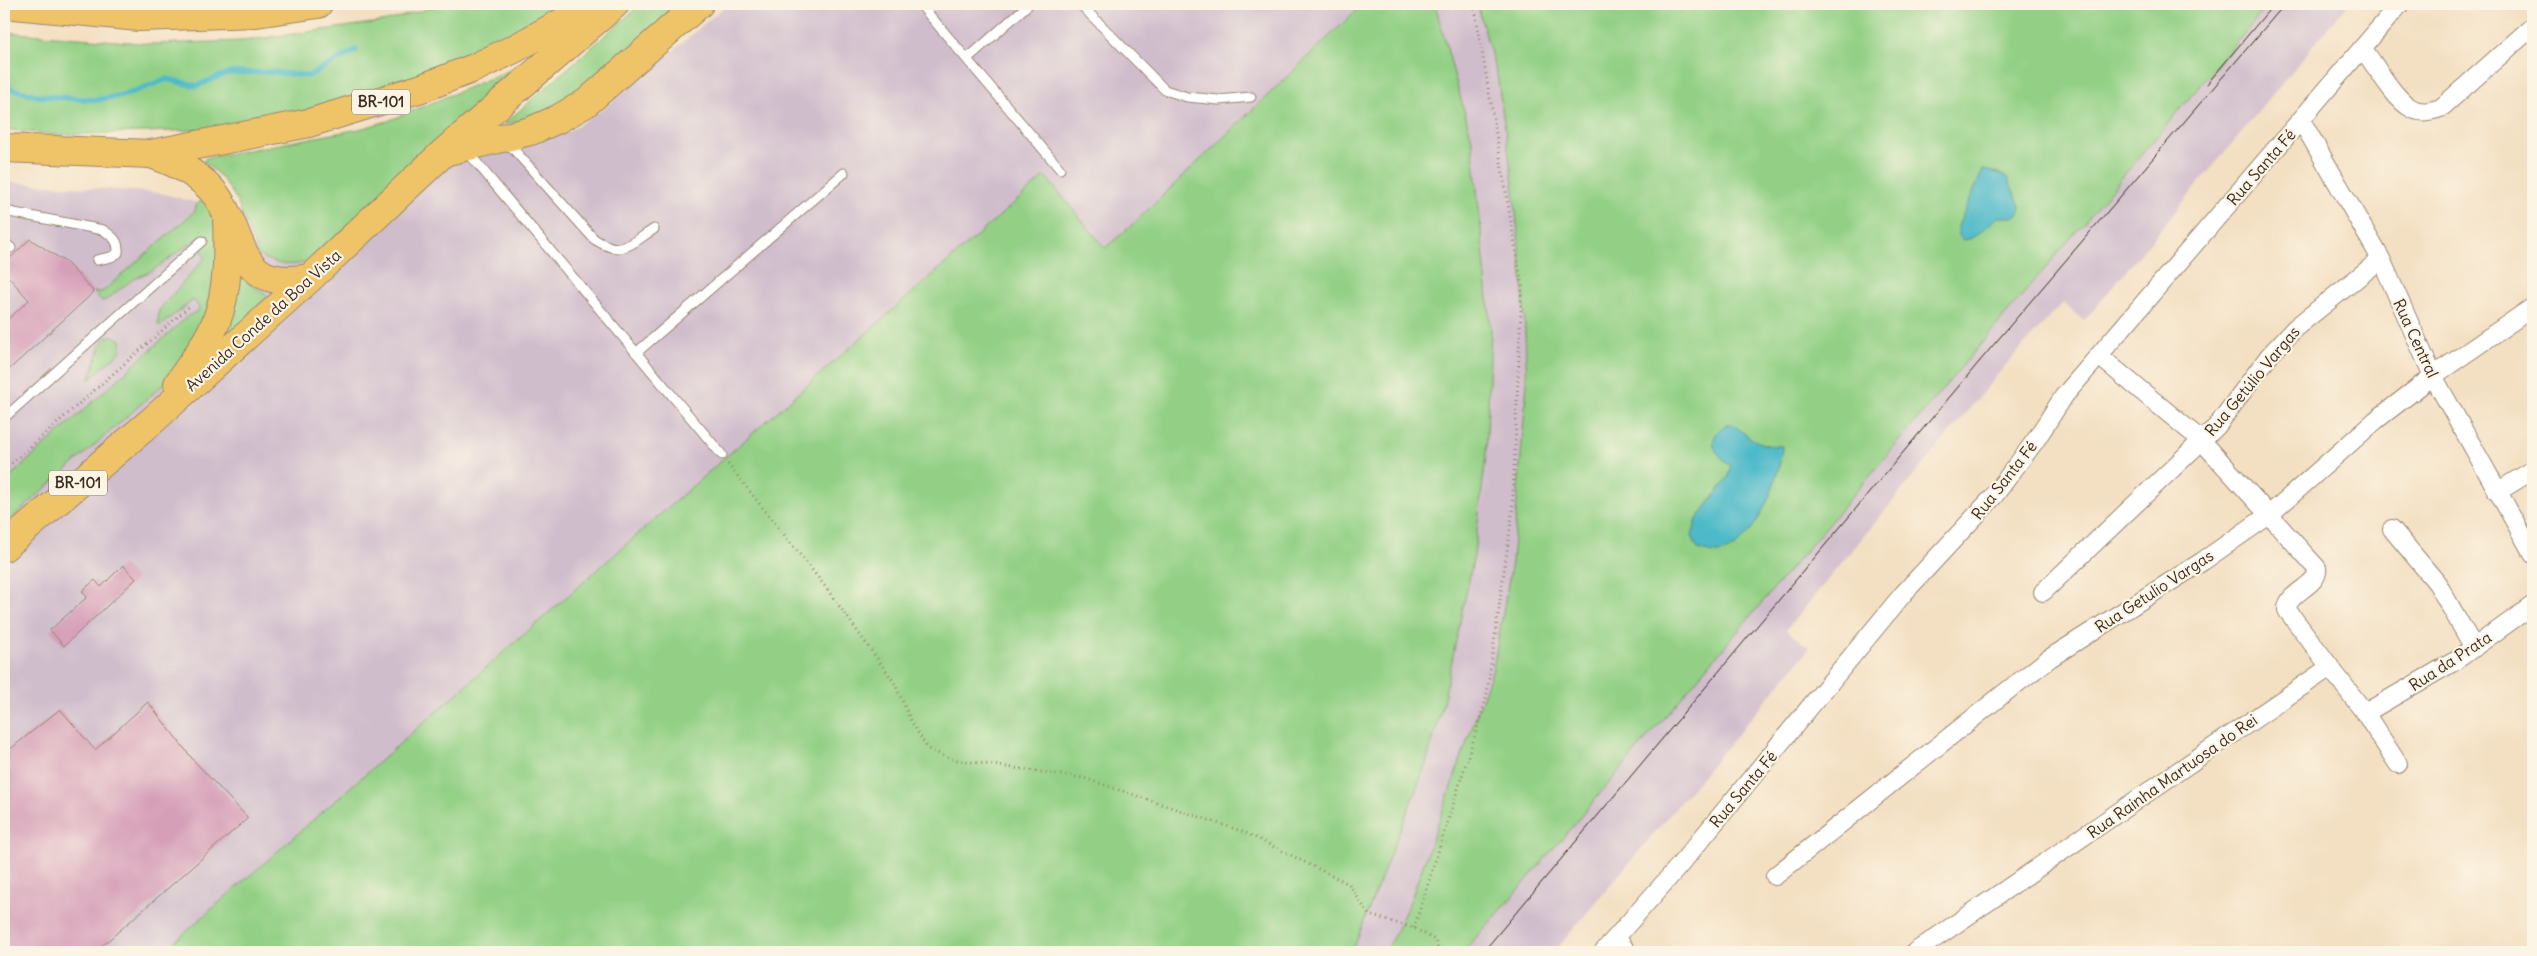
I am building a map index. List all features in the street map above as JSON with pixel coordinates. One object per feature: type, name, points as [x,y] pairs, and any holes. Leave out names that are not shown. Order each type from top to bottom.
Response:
[{"type":"main road","points":[[4,4],[139,17],[318,4]]},
{"type":"main road","name":"BR-101","points":[[4,148],[151,154],[309,124],[422,88],[514,49],[594,4]]},
{"type":"main road","name":"Avenida Conde da Boa Vista","points":[[152,420],[615,4]]},
{"type":"main road","points":[[454,150],[531,131],[586,103],[699,4]]},
{"type":"main road","name":"Avenida Conde da Boa Vista","points":[[151,154],[180,166],[200,179],[216,196],[227,215],[228,248],[225,278],[216,323],[177,386],[152,420]]},
{"type":"main road","points":[[227,215],[244,257],[256,270],[272,278],[288,282],[310,278]]},
{"type":"main road","name":"BR-101","points":[[4,547],[152,420]]},
{"type":"street","name":"Rua Santa Fé","points":[[1603,952],[1762,767],[1903,594],[1993,497],[2035,441],[2064,396],[2400,4]]},
{"type":"street","points":[[2362,48],[2399,97],[2410,108],[2429,112],[2441,108],[2532,27]]},
{"type":"street","name":"Rua Central","points":[[2301,120],[2381,259],[2433,376],[2533,554]]},
{"type":"street","name":"Rua Getúlio Vargas","points":[[2043,592],[2217,426],[2269,356],[2295,328],[2381,259]]},
{"type":"street","name":"Rua Getulio Vargas","points":[[1775,876],[1956,729],[2050,658],[2203,561],[2269,515],[2376,420],[2433,376],[2533,308]]},
{"type":"street","points":[[2099,356],[2201,440],[2317,568],[2316,576],[2288,602],[2287,610],[2365,713],[2398,764]]},
{"type":"street","points":[[2497,492],[2533,470]]},
{"type":"street","points":[[2392,528],[2437,583],[2474,648]]},
{"type":"street","name":"Rua da Prata","points":[[2365,713],[2430,676],[2474,648],[2533,605]]},
{"type":"street","name":"Rua Rainha Martuosa do Rei","points":[[1915,952],[2330,666]]},
{"type":"street","points":[[1616,938],[1627,952]]},
{"type":"lane","points":[[920,4],[1060,169]]},
{"type":"lane","points":[[967,59],[1029,4]]},
{"type":"lane","points":[[1080,4],[1164,90],[1187,97],[1219,100],[1250,97]]},
{"type":"lane","points":[[504,138],[533,168],[594,239],[608,248],[621,249],[654,228]]},
{"type":"lane","points":[[454,150],[636,353],[722,455]]},
{"type":"lane","points":[[636,353],[844,173]]},
{"type":"lane","points":[[4,211],[103,230],[114,237],[118,253],[111,258],[97,260]]},
{"type":"lane","points":[[4,418],[202,241]]},
{"type":"path","points":[[1414,928],[1486,700],[1512,515],[1522,286],[1474,4]]},
{"type":"path","points":[[4,470],[191,305]]},
{"type":"path","points":[[722,455],[824,584],[894,682],[912,723],[928,749],[952,759],[1084,778],[1244,832],[1349,884],[1369,915],[1414,928],[1435,940],[1438,952]]},
{"type":"shaded area","points":[[728,4],[1363,4],[1129,228],[1105,248],[1045,176],[163,952],[4,952],[4,182],[161,193],[197,203],[227,215],[534,144],[569,131],[605,108]]},
{"type":"shaded area","points":[[1435,4],[1477,4],[1497,75],[1513,183],[1523,286],[1527,384],[1512,562],[1493,669],[1411,899],[1386,952],[1352,952],[1426,764],[1443,703],[1474,555],[1486,456],[1491,329],[1472,140]]},
{"type":"shaded area","points":[[2269,4],[2348,4],[2084,321],[2063,303],[2003,368],[1786,630],[1810,648],[1554,952],[1463,952],[1510,900]]},
{"type":"green space","points":[[443,4],[579,4],[452,68],[343,104],[228,129],[56,135],[4,129],[4,32],[153,44],[242,41],[387,21]]},
{"type":"green space","points":[[641,4],[682,4],[574,96],[542,119],[503,125]]},
{"type":"green space","points":[[1363,4],[1435,4],[1472,140],[1491,329],[1486,456],[1474,555],[1443,703],[1426,764],[1352,952],[163,952],[1045,176],[1105,248],[1129,228]]},
{"type":"green space","points":[[1477,4],[2269,4],[1510,900],[1463,952],[1386,952],[1411,899],[1493,669],[1512,562],[1527,384],[1523,286],[1513,183],[1497,75]]},
{"type":"green space","points":[[534,60],[310,261],[284,264],[259,256],[235,197],[221,177],[203,161],[206,158],[359,129],[388,121]]},
{"type":"green space","points":[[206,200],[214,216],[218,259],[205,322],[175,374],[4,525],[4,482],[188,316],[198,311],[199,307],[193,300],[161,325],[158,325],[159,310],[205,258],[201,247],[206,241],[202,235],[152,271],[133,279],[106,300],[102,301],[94,292],[102,292],[195,211],[197,203]]},
{"type":"green space","points":[[240,276],[270,298],[223,343],[239,278]]},
{"type":"green space","points":[[111,335],[121,340],[121,351],[89,380],[103,340]]},
{"type":"water","points":[[1983,170],[1999,173],[2008,179],[2020,206],[2019,214],[2013,217],[1998,217],[1975,236],[1963,239],[1959,235],[1958,226]]},
{"type":"water","points":[[1727,424],[1733,424],[1755,441],[1767,445],[1782,446],[1777,475],[1771,493],[1754,526],[1743,539],[1730,549],[1715,553],[1698,549],[1692,536],[1697,519],[1729,476],[1731,466],[1720,456],[1714,446],[1716,435]]},
{"type":"building","points":[[30,239],[67,263],[94,292],[4,374],[4,323],[29,300],[4,272],[4,264]]},
{"type":"building","points":[[123,565],[136,579],[64,646],[50,630],[87,597],[82,591],[95,580],[101,587]]},
{"type":"building","points":[[148,702],[195,762],[248,818],[95,952],[4,952],[4,754],[60,709],[95,750]]},
{"type":"waterway","points":[[4,87],[39,96],[97,100],[127,94],[167,79],[196,86],[228,73],[273,72],[308,76],[356,50]]},
{"type":"tram line","points":[[2207,84],[2274,4]]},
{"type":"tram line","points":[[1483,952],[1990,349],[2285,4]]}]
